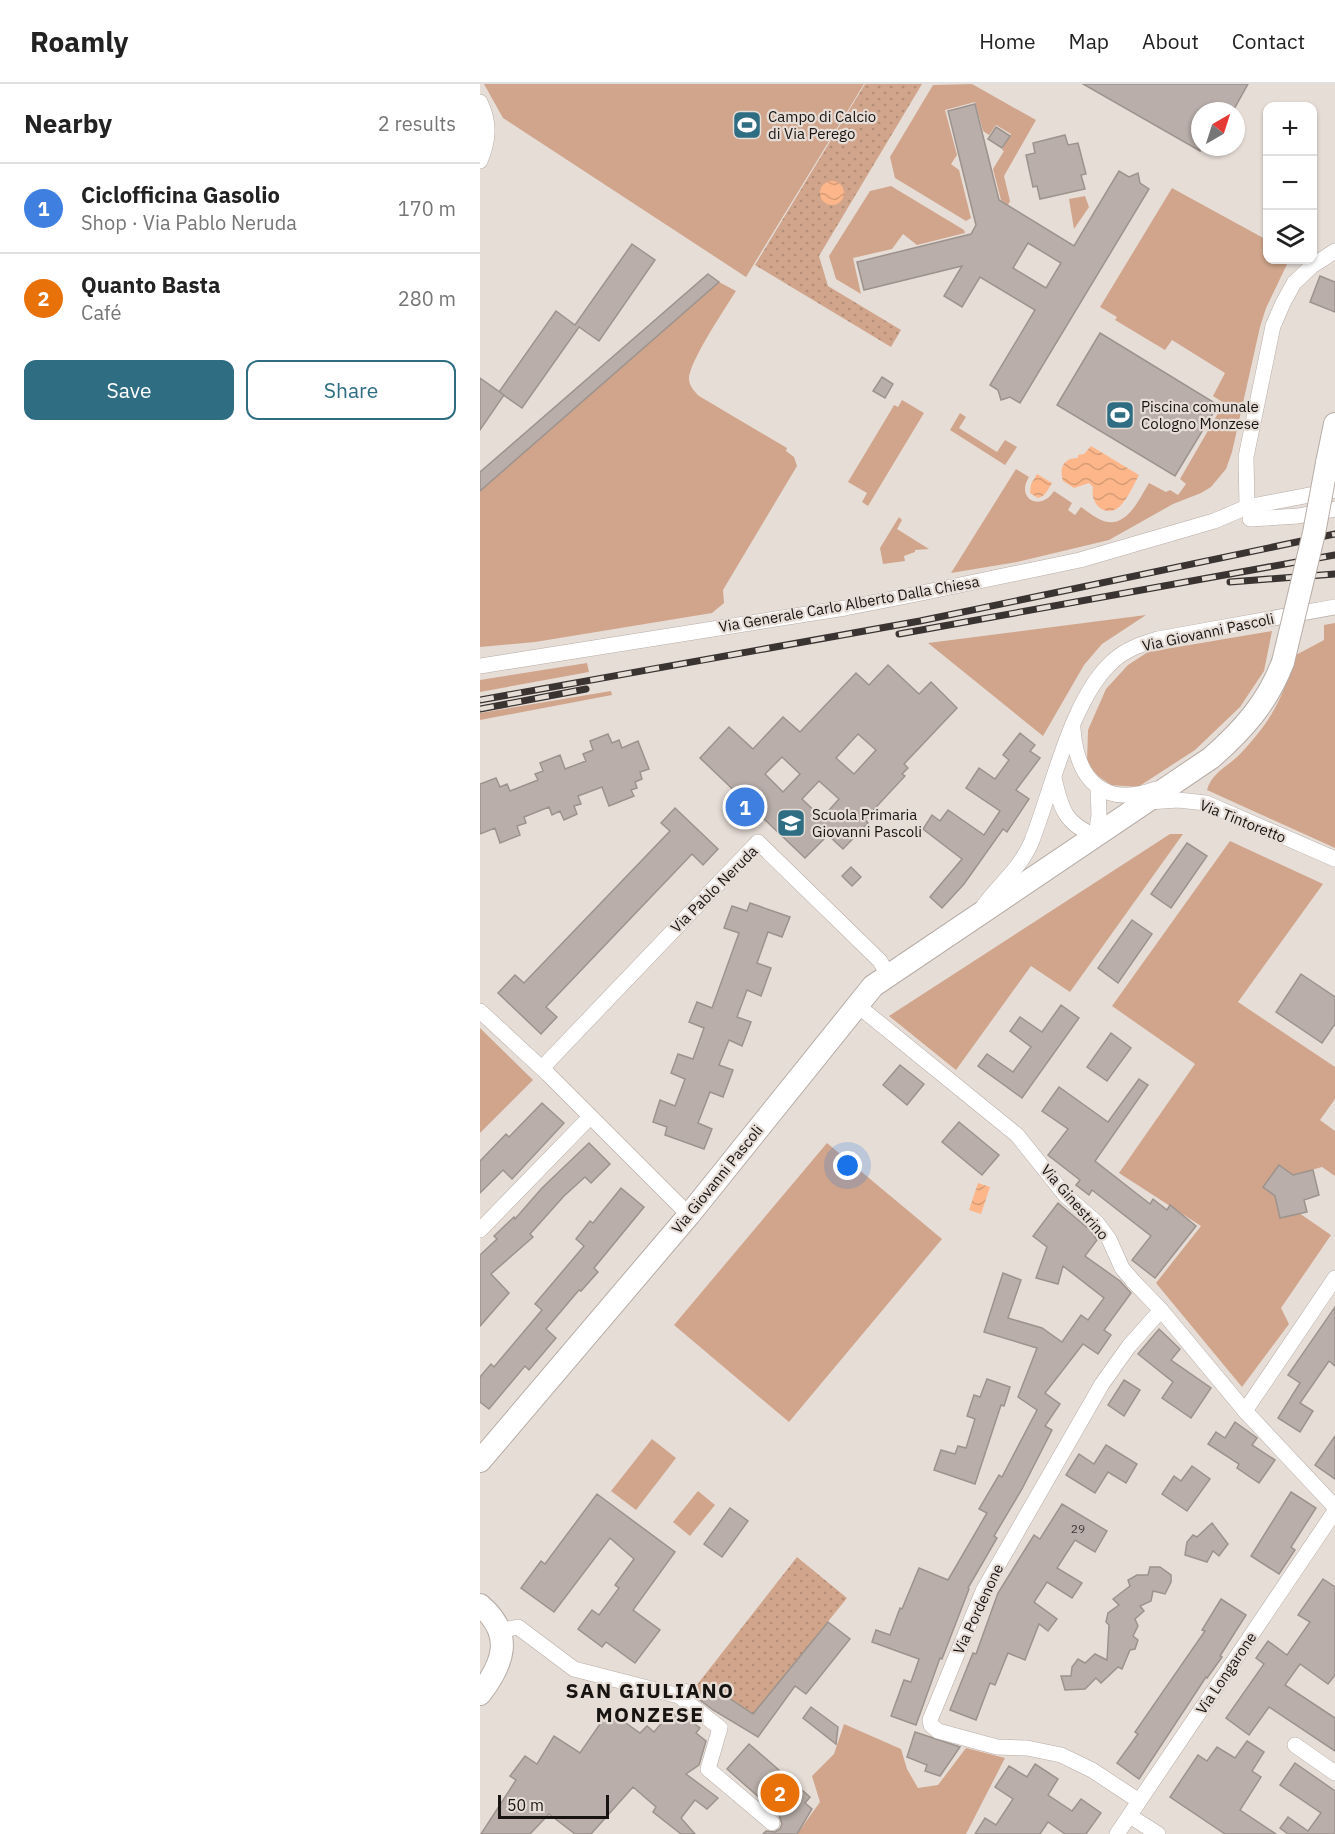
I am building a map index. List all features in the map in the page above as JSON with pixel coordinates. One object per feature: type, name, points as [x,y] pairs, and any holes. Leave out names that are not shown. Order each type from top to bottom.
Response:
[{"type":"street","points":[[480,102],[488,123],[487,144],[480,161]]},
{"type":"street","points":[[1252,513],[1246,457],[1273,326],[1294,284],[1312,266],[1335,251]]},
{"type":"street","name":"Via Giovanni Pascoli","points":[[480,1461],[689,1215],[873,986],[1148,802],[1210,758],[1239,732],[1266,698],[1283,662],[1314,533],[1335,424]]},
{"type":"street","name":"Via Generale Carlo Alberto Dalla Chiesa","points":[[480,666],[833,610],[912,595],[1080,560],[1214,521],[1335,490]]},
{"type":"street","name":"Via Generale Carlo Alberto Dalla Chiesa","points":[[1252,513],[1298,516],[1335,509]]},
{"type":"street","name":"Via Giovanni Pascoli","points":[[974,919],[994,892],[1014,872],[1022,859],[1030,844],[1082,703],[1094,682],[1113,661],[1136,646],[1172,636],[1335,607]]},
{"type":"street","points":[[1054,778],[1059,801],[1067,818],[1080,830],[1096,836],[1099,815],[1098,788],[1079,763],[1073,726]]},
{"type":"street","points":[[1098,788],[1128,796],[1145,793],[1176,782]]},
{"type":"street","name":"Via Tintoretto","points":[[1148,802],[1178,800],[1206,803],[1335,859]]},
{"type":"street","name":"Via Pablo Neruda","points":[[542,1068],[758,842],[880,962],[888,975]]},
{"type":"street","name":"Via Ginestrino","points":[[857,1005],[1017,1135],[1065,1195],[1097,1223],[1109,1239],[1122,1268],[1161,1310],[1245,1411],[1335,1509]]},
{"type":"street","points":[[480,1011],[542,1068],[689,1215]]},
{"type":"street","points":[[480,1230],[590,1117]]},
{"type":"street","points":[[1245,1411],[1335,1278]]},
{"type":"street","name":"Via Pordenone","points":[[1139,1801],[1092,1770],[1061,1755],[1026,1748],[997,1747],[938,1731],[931,1725],[932,1715],[983,1591],[1102,1384],[1129,1346],[1161,1310]]},
{"type":"street","name":"Via Longarone","points":[[1117,1834],[1335,1509]]},
{"type":"street","points":[[480,1605],[486,1610],[499,1631],[503,1645],[501,1661],[480,1694]]},
{"type":"street","points":[[499,1631],[518,1627],[574,1669],[681,1693],[720,1728],[708,1769],[772,1823]]},
{"type":"street","points":[[1296,1745],[1335,1773]]},
{"type":"street","points":[[1130,1816],[1158,1834]]},
{"type":"shaded area","points":[[484,84],[864,84],[746,277],[503,118]]},
{"type":"shaded area","points":[[865,84],[922,84],[819,256],[828,286],[901,330],[891,347],[755,265]]},
{"type":"shaded area","points":[[972,84],[1036,120],[1004,176],[1010,201],[1008,205],[1001,200],[993,169],[1011,134],[996,125],[989,135],[983,131],[975,102],[945,110],[957,155],[951,164],[959,170],[971,218],[966,221],[895,178],[890,157],[933,85]]},
{"type":"shaded area","points":[[891,186],[964,230],[965,233],[917,245],[903,234],[892,249],[853,258],[861,294],[836,279],[829,256],[870,191]]},
{"type":"shaded area","points":[[1172,188],[1263,238],[1263,264],[1287,264],[1266,308],[1260,327],[1232,452],[1226,469],[1211,487],[1173,504],[1109,540],[1017,562],[951,573],[1016,469],[1029,477],[1025,491],[1031,500],[1043,501],[1054,491],[1072,503],[1068,510],[1075,515],[1081,507],[1098,519],[1110,522],[1118,521],[1131,512],[1149,483],[1166,492],[1170,490],[1178,495],[1186,484],[1180,479],[1224,403],[1213,396],[1225,373],[1172,340],[1165,350],[1115,320],[1117,317],[1100,307]]},
{"type":"shaded area","points":[[1085,196],[1089,207],[1074,229],[1069,199]]},
{"type":"shaded area","points":[[719,282],[736,291],[694,362],[690,373],[690,385],[699,396],[787,448],[786,451],[794,457],[797,466],[723,590],[724,603],[712,613],[535,642],[480,647],[480,491]]},
{"type":"shaded area","points":[[902,400],[924,413],[868,506],[862,502],[867,493],[848,482],[894,405],[898,407]]},
{"type":"shaded area","points":[[960,413],[966,417],[959,428],[997,452],[1005,440],[1017,447],[1005,465],[950,430]]},
{"type":"shaded area","points":[[899,517],[902,520],[897,529],[929,549],[915,550],[904,556],[905,561],[883,564],[880,548]]},
{"type":"shaded area","points":[[1146,615],[1102,644],[1084,665],[1043,736],[928,643]]},
{"type":"shaded area","points":[[1335,623],[1335,848],[1207,790],[1213,778],[1241,753],[1268,720],[1286,685],[1294,656],[1324,640],[1324,625]]},
{"type":"shaded area","points":[[1272,631],[1264,671],[1240,707],[1195,750],[1138,787],[1111,785],[1098,776],[1087,763],[1088,730],[1106,689],[1128,665],[1148,652]]},
{"type":"shaded area","points":[[587,663],[589,672],[480,692],[480,680]]},
{"type":"shaded area","points":[[611,691],[612,695],[480,720],[480,713]]},
{"type":"shaded area","points":[[1170,834],[1183,834],[1070,992],[1031,966],[956,1070],[889,1016]]},
{"type":"shaded area","points":[[1230,841],[1323,884],[1238,1002],[1335,1067],[1335,1099],[1320,1120],[1335,1131],[1335,1176],[1322,1167],[1293,1175],[1275,1196],[1280,1218],[1299,1213],[1331,1235],[1281,1308],[1289,1324],[1242,1387],[1156,1283],[1201,1226],[1119,1173],[1195,1064],[1112,1006]]},
{"type":"shaded area","points":[[480,1028],[533,1080],[480,1133]]},
{"type":"shaded area","points":[[827,1143],[942,1239],[789,1422],[674,1325]]},
{"type":"shaded area","points":[[652,1439],[676,1458],[636,1510],[611,1491]]},
{"type":"shaded area","points":[[698,1491],[715,1505],[690,1536],[673,1522]]},
{"type":"shaded area","points":[[797,1557],[847,1598],[753,1714],[712,1687],[698,1701],[689,1695]]},
{"type":"shaded area","points":[[844,1724],[901,1749],[907,1769],[918,1788],[938,1785],[966,1748],[1005,1758],[966,1834],[797,1834],[820,1802],[812,1776],[834,1754]]},
{"type":"water","points":[[832,181],[837,182],[843,188],[843,198],[837,204],[832,205],[827,204],[821,198],[820,193],[821,188],[827,182]]},
{"type":"water","points":[[1091,446],[1139,475],[1125,501],[1117,509],[1106,511],[1101,509],[1094,500],[1093,487],[1089,483],[1074,488],[1063,481],[1063,465],[1073,458],[1078,458],[1078,455],[1084,454]]},
{"type":"water","points":[[1037,474],[1052,483],[1045,494],[1038,498],[1030,493],[1031,484]]},
{"type":"water","points":[[978,1183],[990,1187],[981,1214],[969,1210]]},
{"type":"building","points":[[1083,84],[1248,84],[1238,102],[1191,102],[1191,146]]},
{"type":"building","points":[[975,104],[999,200],[1074,246],[1119,171],[1129,177],[1138,173],[1140,183],[1149,189],[1020,403],[1010,397],[1001,400],[998,390],[990,385],[1035,310],[980,277],[962,307],[944,296],[962,266],[864,290],[857,262],[971,234],[976,225],[948,111]],"holes":[[[1028,243],[1061,263],[1046,288],[1013,268]]]},
{"type":"building","points":[[996,127],[1010,136],[1002,148],[988,139]]},
{"type":"building","points":[[1065,135],[1068,145],[1078,143],[1086,174],[1081,175],[1085,189],[1040,199],[1037,186],[1033,187],[1026,155],[1035,153],[1033,143]]},
{"type":"building","points":[[632,244],[655,260],[599,341],[579,327],[522,408],[499,392],[556,311],[575,325]]},
{"type":"building","points":[[708,274],[719,282],[480,491],[480,472]]},
{"type":"building","points":[[1320,276],[1335,282],[1335,312],[1310,302]]},
{"type":"building","points":[[1100,333],[1218,405],[1175,476],[1057,405]]},
{"type":"building","points":[[882,377],[893,384],[885,398],[873,391]]},
{"type":"building","points":[[480,378],[504,395],[480,430]]},
{"type":"building","points":[[888,665],[919,694],[931,682],[957,708],[904,764],[908,768],[902,774],[905,776],[865,819],[868,823],[843,849],[828,835],[805,858],[700,758],[729,727],[753,749],[783,717],[800,732],[856,673],[869,685]],"holes":[[[858,734],[876,750],[854,774],[836,758]],[[782,757],[800,774],[783,792],[765,774]],[[819,781],[839,799],[822,818],[802,799]]]},
{"type":"building","points":[[1020,733],[1035,745],[1030,751],[1040,758],[1016,790],[1029,799],[1007,832],[1003,829],[964,884],[942,908],[930,897],[962,859],[923,829],[932,815],[940,821],[948,810],[984,835],[1000,811],[966,788],[979,768],[995,779],[1009,760],[1003,755]]},
{"type":"building","points":[[608,734],[612,743],[619,740],[622,748],[638,741],[649,769],[640,772],[642,779],[635,782],[637,788],[631,790],[634,796],[609,806],[602,787],[578,796],[581,804],[574,806],[577,814],[564,820],[560,811],[552,815],[549,807],[524,817],[526,823],[517,826],[520,835],[500,843],[495,828],[480,834],[480,784],[496,778],[500,787],[507,784],[510,791],[538,780],[535,774],[543,771],[540,763],[560,755],[565,769],[586,761],[583,754],[593,750],[590,741]]},
{"type":"building","points":[[675,808],[718,849],[703,865],[692,854],[546,1007],[557,1017],[541,1034],[498,993],[515,975],[524,983],[670,831],[661,823]]},
{"type":"building","points":[[1187,843],[1207,856],[1171,908],[1151,894]]},
{"type":"building","points":[[851,867],[861,877],[852,886],[842,876]]},
{"type":"building","points":[[750,903],[790,917],[782,937],[768,932],[757,963],[771,968],[761,996],[747,990],[737,1017],[751,1022],[742,1046],[729,1040],[719,1065],[733,1070],[723,1097],[710,1092],[698,1123],[712,1129],[704,1149],[665,1135],[667,1127],[653,1122],[660,1100],[675,1106],[685,1079],[671,1073],[678,1054],[693,1059],[704,1028],[689,1022],[697,1002],[712,1008],[739,933],[724,928],[732,906],[747,911]]},
{"type":"building","points":[[1132,920],[1152,934],[1118,983],[1098,968]]},
{"type":"building","points":[[1301,974],[1335,997],[1335,1024],[1322,1043],[1276,1012]]},
{"type":"building","points":[[1061,1005],[1079,1018],[1022,1098],[978,1066],[987,1054],[1013,1072],[1031,1047],[1010,1031],[1020,1017],[1042,1032]]},
{"type":"building","points":[[1111,1033],[1131,1048],[1107,1081],[1087,1067]]},
{"type":"building","points":[[900,1065],[924,1084],[907,1105],[883,1085]]},
{"type":"building","points":[[1139,1079],[1148,1085],[1095,1161],[1150,1204],[1153,1199],[1167,1210],[1170,1205],[1196,1226],[1155,1278],[1132,1260],[1151,1236],[1092,1190],[1089,1195],[1076,1185],[1080,1180],[1048,1155],[1068,1129],[1042,1111],[1059,1087],[1108,1122]]},
{"type":"building","points":[[542,1103],[564,1123],[512,1179],[503,1170],[480,1193],[480,1161],[506,1134],[509,1137]]},
{"type":"building","points":[[959,1122],[999,1155],[982,1175],[942,1142]]},
{"type":"building","points":[[589,1143],[610,1164],[591,1183],[585,1177],[564,1196],[530,1234],[533,1237],[491,1274],[509,1293],[480,1326],[480,1255],[497,1239],[494,1236],[514,1217],[515,1219],[542,1188]]},
{"type":"building","points":[[1279,1165],[1293,1175],[1313,1170],[1319,1195],[1304,1200],[1307,1212],[1280,1218],[1275,1196],[1263,1187]]},
{"type":"building","points":[[621,1188],[644,1207],[594,1268],[598,1272],[581,1291],[579,1290],[546,1329],[556,1338],[529,1370],[525,1366],[489,1409],[480,1402],[480,1377],[491,1364],[494,1367],[542,1310],[535,1304],[584,1246],[576,1239],[590,1221],[593,1223]]},
{"type":"building","points":[[1058,1203],[1090,1230],[1097,1240],[1085,1256],[1120,1281],[1131,1293],[1104,1330],[1111,1335],[1098,1354],[1083,1344],[1045,1393],[1060,1404],[1045,1426],[1052,1430],[1022,1489],[994,1536],[997,1538],[968,1588],[916,1725],[891,1716],[904,1680],[911,1682],[919,1659],[872,1642],[876,1630],[890,1635],[919,1568],[948,1580],[987,1513],[979,1509],[999,1475],[1002,1477],[1037,1410],[1018,1397],[1037,1348],[984,1332],[1003,1273],[1021,1280],[1008,1318],[1042,1328],[1062,1342],[1081,1315],[1088,1320],[1104,1298],[1063,1266],[1058,1284],[1036,1278],[1047,1247],[1033,1236]]},
{"type":"building","points":[[1335,1307],[1335,1366],[1329,1361],[1300,1403],[1313,1411],[1300,1432],[1278,1418],[1300,1383],[1288,1375]]},
{"type":"building","points":[[1159,1329],[1180,1349],[1171,1360],[1211,1388],[1191,1418],[1162,1398],[1173,1382],[1138,1354]]},
{"type":"building","points":[[987,1379],[1010,1387],[1004,1406],[1001,1405],[975,1484],[934,1470],[941,1450],[955,1454],[958,1446],[966,1448],[975,1419],[967,1416],[974,1395],[980,1397]]},
{"type":"building","points":[[1124,1380],[1140,1390],[1124,1416],[1108,1405]]},
{"type":"building","points":[[1235,1422],[1257,1438],[1252,1445],[1275,1460],[1259,1483],[1237,1468],[1239,1464],[1208,1444],[1216,1432],[1225,1438]]},
{"type":"building","points":[[1335,1436],[1335,1479],[1315,1465]]},
{"type":"building","points":[[1106,1445],[1137,1464],[1126,1483],[1108,1472],[1095,1493],[1066,1475],[1079,1454],[1094,1464]]},
{"type":"building","points":[[1192,1466],[1210,1479],[1187,1511],[1162,1494],[1174,1476],[1181,1481]]},
{"type":"building","points":[[1291,1492],[1316,1508],[1291,1547],[1295,1550],[1279,1574],[1251,1556]]},
{"type":"building","points":[[597,1494],[675,1552],[633,1610],[660,1630],[635,1663],[606,1642],[602,1647],[578,1629],[592,1610],[599,1615],[619,1588],[615,1585],[634,1559],[610,1538],[554,1612],[521,1588],[541,1561],[545,1564]]},
{"type":"building","points":[[1062,1504],[1107,1531],[1095,1552],[1075,1540],[1057,1568],[1082,1583],[1072,1598],[1047,1582],[1034,1602],[1057,1619],[1048,1631],[1039,1624],[1025,1660],[1008,1653],[995,1685],[990,1683],[976,1720],[950,1710],[973,1653],[976,1654],[998,1593],[1034,1535],[1040,1539]]},
{"type":"building","points":[[730,1508],[748,1521],[722,1557],[704,1544]]},
{"type":"building","points":[[1212,1523],[1228,1544],[1219,1556],[1213,1551],[1207,1562],[1185,1555],[1187,1542],[1193,1535],[1197,1537]]},
{"type":"building","points":[[1150,1567],[1160,1567],[1171,1575],[1171,1582],[1165,1594],[1153,1591],[1151,1601],[1140,1606],[1144,1611],[1135,1619],[1138,1626],[1133,1636],[1138,1640],[1135,1649],[1130,1650],[1122,1669],[1118,1667],[1101,1683],[1096,1678],[1085,1689],[1065,1690],[1061,1676],[1071,1676],[1072,1667],[1078,1659],[1085,1663],[1095,1654],[1107,1660],[1109,1625],[1106,1622],[1108,1613],[1119,1605],[1113,1599],[1130,1586],[1128,1580],[1137,1575],[1148,1575]]},
{"type":"building","points":[[1323,1579],[1335,1587],[1335,1675],[1328,1684],[1300,1664],[1285,1685],[1335,1718],[1335,1751],[1269,1707],[1249,1735],[1226,1718],[1264,1664],[1256,1658],[1268,1641],[1287,1655],[1310,1622],[1298,1615]]},
{"type":"building","points":[[1221,1599],[1246,1615],[1220,1656],[1222,1657],[1206,1677],[1139,1779],[1117,1763],[1138,1734],[1135,1732],[1205,1631],[1202,1630]]},
{"type":"building","points":[[828,1622],[850,1639],[806,1694],[795,1686],[758,1737],[700,1700],[711,1686],[753,1714]]},
{"type":"building","points":[[811,1707],[838,1727],[836,1744],[803,1718]]},
{"type":"building","points":[[609,1711],[640,1733],[647,1726],[654,1732],[671,1712],[685,1724],[689,1720],[700,1728],[696,1733],[706,1741],[699,1765],[686,1774],[718,1798],[707,1809],[695,1800],[681,1818],[695,1834],[681,1834],[653,1812],[656,1807],[633,1787],[591,1834],[575,1834],[549,1814],[530,1834],[481,1834],[516,1780],[510,1776],[525,1756],[537,1764],[554,1736],[580,1753]]},
{"type":"building","points":[[915,1732],[960,1747],[940,1776],[925,1771],[927,1765],[907,1757]]},
{"type":"building","points":[[1247,1741],[1264,1752],[1252,1771],[1261,1777],[1240,1810],[1276,1834],[1225,1834],[1170,1797],[1198,1755],[1207,1761],[1217,1747],[1235,1758]]},
{"type":"building","points":[[749,1744],[810,1797],[805,1803],[812,1809],[797,1834],[763,1834],[766,1831],[775,1832],[780,1829],[782,1824],[779,1815],[727,1769]]},
{"type":"building","points":[[1295,1763],[1335,1791],[1335,1834],[1288,1834],[1280,1828],[1288,1817],[1308,1831],[1321,1813],[1280,1785]]},
{"type":"building","points":[[1035,1764],[1058,1779],[1048,1795],[1072,1811],[1081,1799],[1101,1813],[1086,1834],[1065,1834],[1048,1822],[1040,1834],[975,1834],[985,1818],[996,1825],[1013,1799],[995,1787],[1009,1766],[1027,1777]]},
{"type":"railway","points":[[480,700],[920,621],[1335,534]]},
{"type":"railway","points":[[899,634],[1335,555]]},
{"type":"railway","points":[[1230,582],[1335,574]]},
{"type":"railway","points":[[480,709],[586,689]]},
{"type":"place","name":"Campo di Calcio di Via Perego","points":[[747,125]]},
{"type":"place","name":"Piscina comunale Cologno Monzese","points":[[1120,415]]},
{"type":"place","name":"Ciclofficina Gasolio","points":[[745,807]]},
{"type":"place","name":"Scuola Primaria Giovanni Pascoli","points":[[791,823]]},
{"type":"place","name":"Quanto Basta","points":[[780,1793]]},
{"type":"district","name":"SAN GIULIANO MONZESE","points":[[650,1702]]}]
